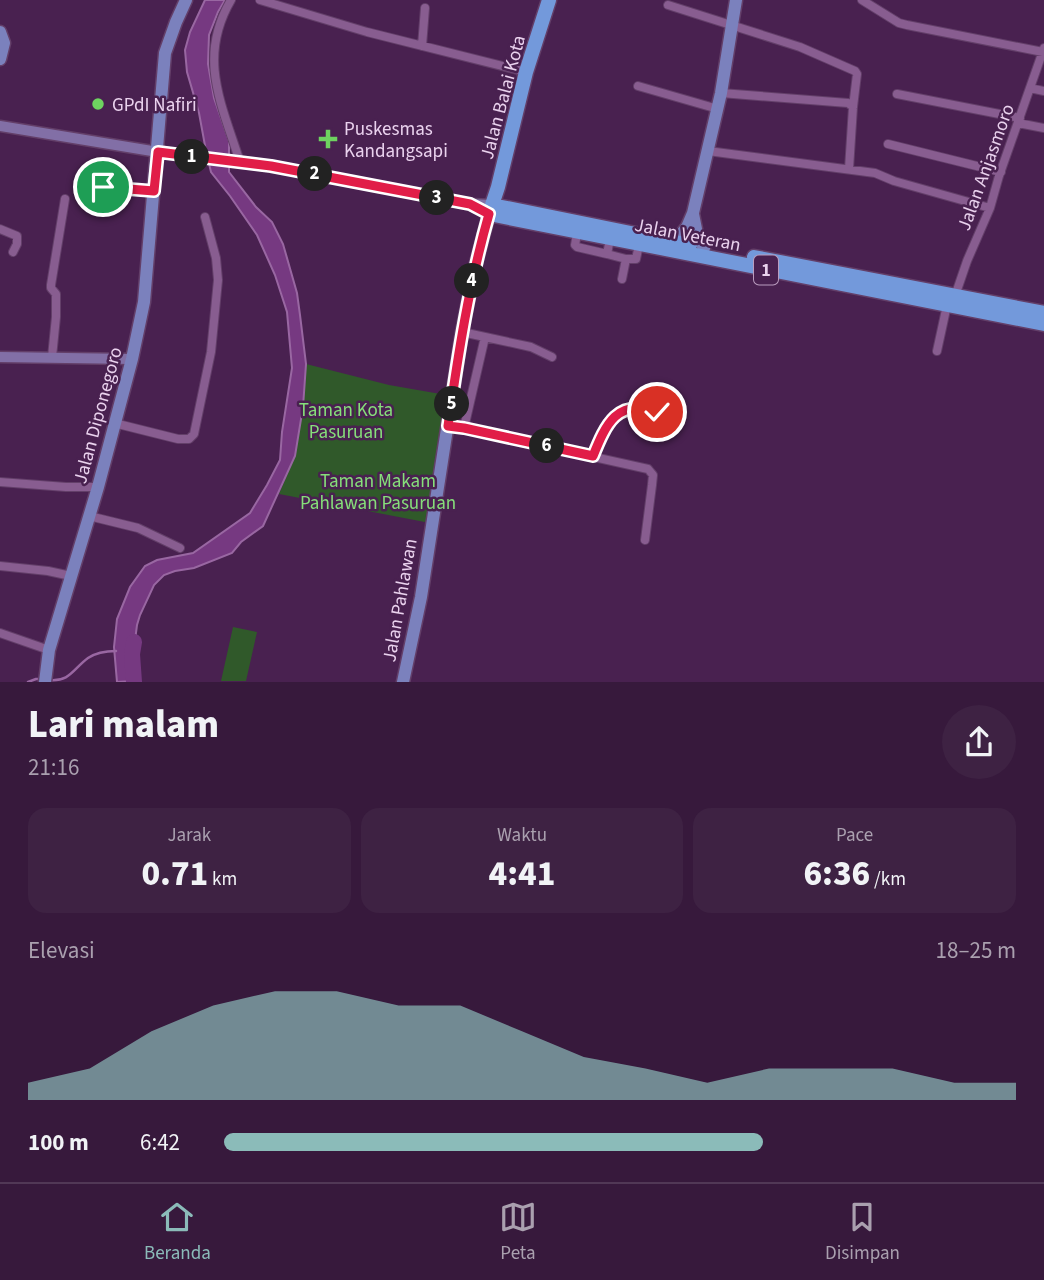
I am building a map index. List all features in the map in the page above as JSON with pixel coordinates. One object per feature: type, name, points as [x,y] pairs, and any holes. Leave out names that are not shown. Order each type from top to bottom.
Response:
[{"type":"highway","name":"Jalan Balai Kota","points":[[490,209],[498,187],[526,72],[549,0]]},
{"type":"highway","name":"Jalan Veteran","points":[[490,209],[1040,318]]},
{"type":"highway","name":"Jalan Veteran","points":[[578,227],[610,239],[639,244],[704,247],[887,288]]},
{"type":"main road","name":"Jalan Diponegoro","points":[[46,675],[49,650],[98,487],[132,359],[144,302],[165,53],[186,0]]},
{"type":"main road","points":[[670,246],[687,227],[694,214],[718,109],[736,0]]},
{"type":"main road","points":[[0,32],[4,43],[0,59]]},
{"type":"main road","points":[[0,126],[158,152],[312,173],[490,209]]},
{"type":"main road","name":"Jalan Pahlawan","points":[[404,681],[422,597],[462,332],[490,209]]},
{"type":"main road","points":[[694,214],[697,234],[704,247]]},
{"type":"main road","points":[[0,358],[132,359]]},
{"type":"street","points":[[231,0],[217,33],[213,57],[216,85],[237,162]]},
{"type":"street","points":[[260,0],[367,32],[526,72]]},
{"type":"street","points":[[862,0],[899,23],[1043,50]]},
{"type":"street","points":[[668,5],[800,47],[856,71],[849,169]]},
{"type":"street","points":[[422,46],[425,8]]},
{"type":"street","name":"Jalan Anjasmoro","points":[[937,351],[951,301],[990,208],[1030,89],[1040,71],[1043,50]]},
{"type":"street","points":[[638,86],[718,109]]},
{"type":"street","points":[[1030,89],[1044,91]]},
{"type":"street","points":[[721,93],[848,103],[853,107]]},
{"type":"street","points":[[897,94],[1019,120],[1044,128]]},
{"type":"street","points":[[888,144],[1001,172]]},
{"type":"street","points":[[708,151],[875,173],[894,181],[990,208]]},
{"type":"street","points":[[103,187],[154,191]]},
{"type":"street","points":[[52,358],[56,294],[51,285],[65,199]]},
{"type":"street","points":[[114,423],[183,440],[189,439],[195,432],[211,352],[218,280],[216,258],[205,217]]},
{"type":"street","points":[[578,227],[577,247],[636,259],[639,244]]},
{"type":"street","points":[[0,229],[17,236],[13,251]]},
{"type":"street","points":[[607,254],[610,239]]},
{"type":"street","points":[[622,279],[626,259]]},
{"type":"street","points":[[462,332],[531,347],[552,357]]},
{"type":"street","points":[[464,428],[485,337]]},
{"type":"street","points":[[593,456],[608,424],[626,410],[633,407],[657,412]]},
{"type":"street","points":[[448,426],[640,466],[651,471],[652,485],[645,540]]},
{"type":"street","points":[[0,482],[98,487]]},
{"type":"street","points":[[89,516],[138,528],[180,548]]},
{"type":"street","points":[[0,566],[71,576]]},
{"type":"street","points":[[0,633],[49,650]]},
{"type":"green space","name":"Taman Kota Pasuruan","points":[[306,364],[389,385],[452,396],[430,523],[279,494],[295,456]]},
{"type":"green space","points":[[233,627],[257,632],[246,681],[221,681]]},
{"type":"shaded area","points":[[205,0],[225,0],[209,35],[208,64],[214,98],[229,141],[229,172],[256,207],[272,222],[283,244],[297,293],[306,364],[303,407],[295,456],[263,526],[241,542],[232,553],[194,568],[164,575],[154,585],[137,625],[132,664],[134,681],[117,682],[114,647],[117,619],[130,587],[145,566],[157,560],[193,553],[250,513],[267,485],[280,460],[292,368],[287,312],[275,275],[257,235],[211,172],[199,113],[187,72],[185,50]]},
{"type":"waterway","points":[[134,642],[134,682]]},
{"type":"waterway","points":[[49,680],[67,677],[95,654],[116,651]]},
{"type":"waterway","points":[[28,682],[42,679]]},
{"type":"place","name":"GPdI Nafiri","points":[[98,104]]},
{"type":"place","name":"Puskesmas Kandangsapi","points":[[328,139]]},
{"type":"route","points":[[103,187],[154,191],[158,152],[271,166],[470,204],[489,214],[462,332],[448,426],[593,456],[608,424],[626,410],[633,407],[657,412]]},
{"type":"park label","name":"Taman Makam Pahlawan Pasuruan","points":[[378,491]]}]
